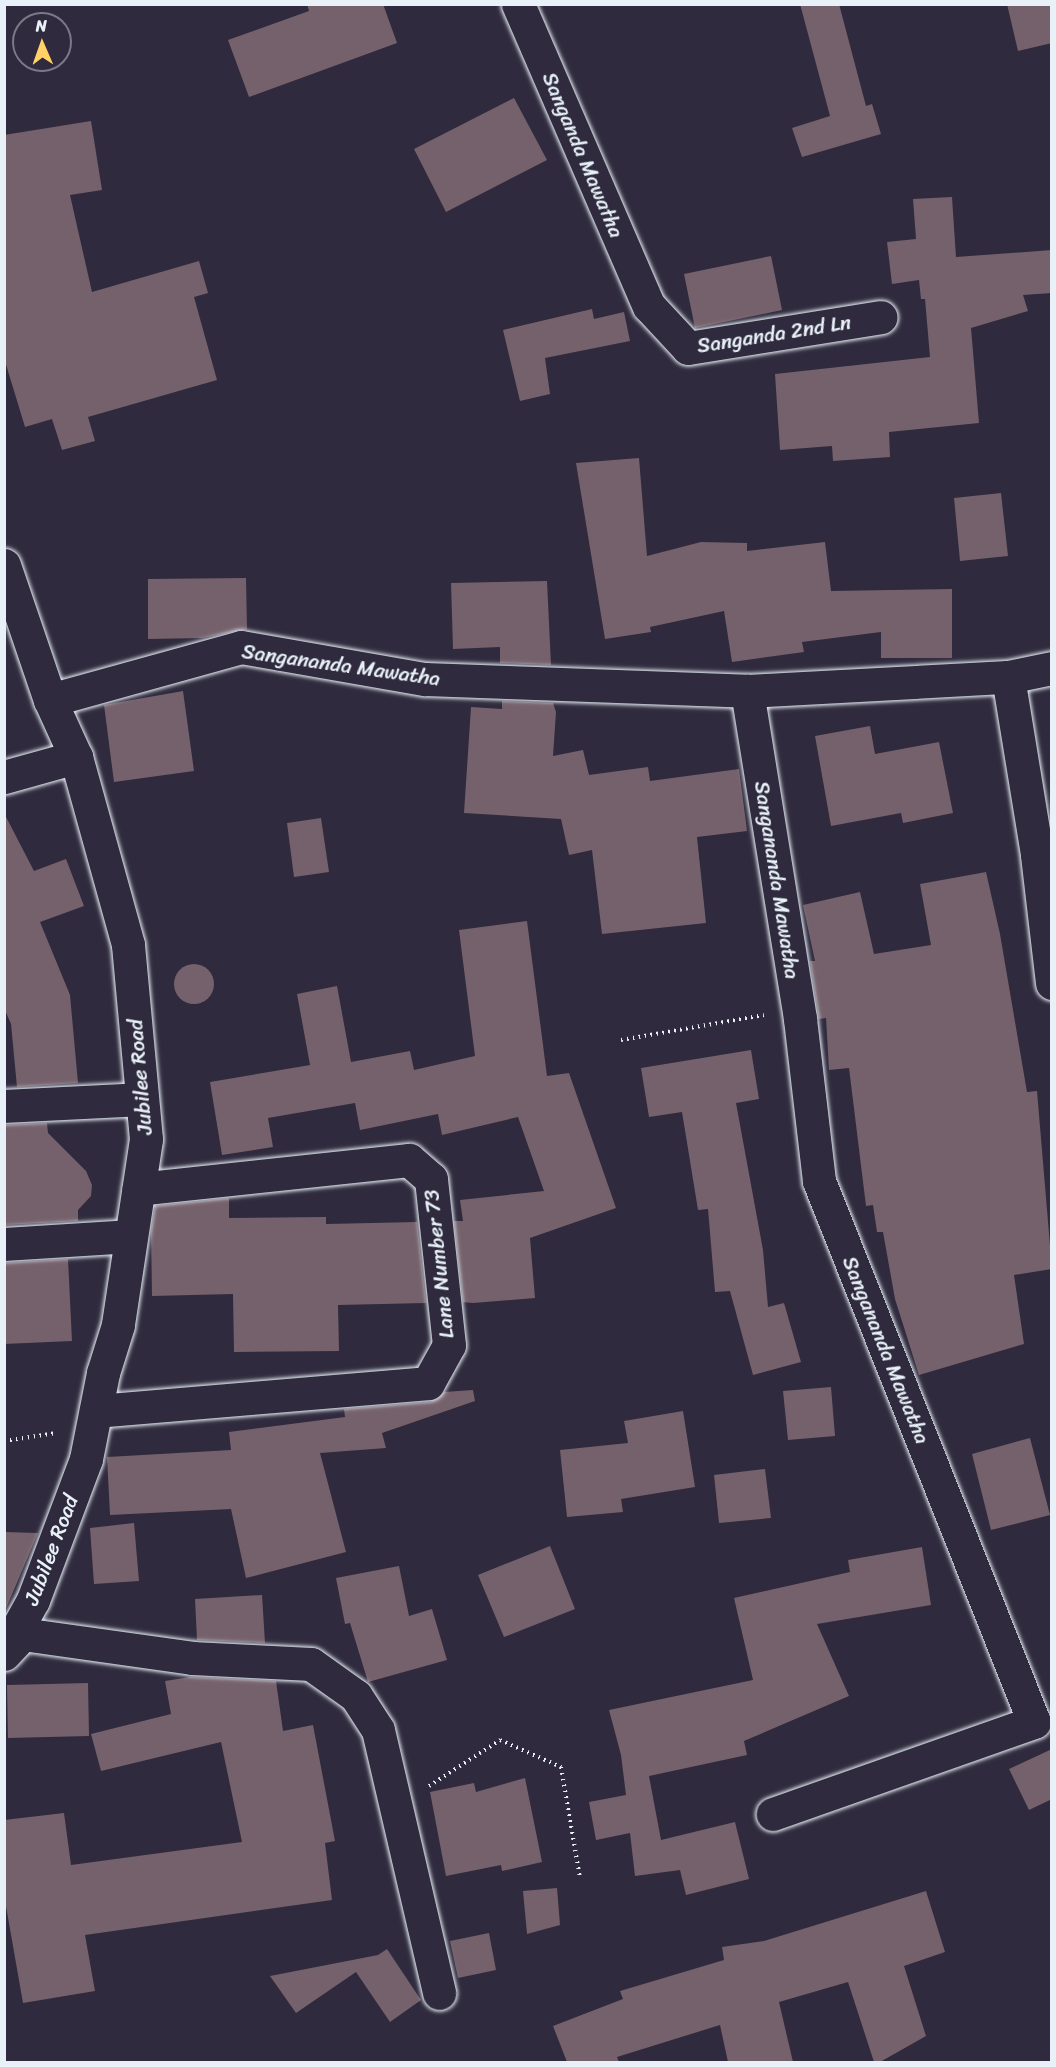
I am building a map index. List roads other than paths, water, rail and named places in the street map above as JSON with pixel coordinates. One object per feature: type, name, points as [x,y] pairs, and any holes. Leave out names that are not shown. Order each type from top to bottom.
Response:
[{"type":"street","name":"Sanganda Mawatha","points":[[518,4],[649,306]]},
{"type":"street","name":"Sanganda 2nd Ln","points":[[649,306],[688,348],[881,317]]},
{"type":"street","name":"Jubilee Road","points":[[4,565],[50,700],[76,757],[128,945],[146,1139],[118,1325],[86,1459],[14,1623]]},
{"type":"street","name":"Sangananda Mawatha","points":[[50,700],[241,647],[425,679],[747,691],[1008,676],[1052,668]]},
{"type":"street","points":[[1008,676],[1037,855],[1052,983]]},
{"type":"street","name":"Sangananda Mawatha","points":[[747,691],[797,1009],[819,1181],[1042,1719],[773,1815]]},
{"type":"street","points":[[4,777],[76,757]]},
{"type":"street","points":[[4,1106],[142,1099]]},
{"type":"street","name":"Lane Number 73","points":[[94,1419],[428,1383],[449,1345],[431,1179],[409,1160],[139,1188]]},
{"type":"street","points":[[4,1244],[131,1236]]},
{"type":"street","points":[[14,1623],[192,1658],[312,1664],[356,1696],[378,1730],[439,1993]]}]
